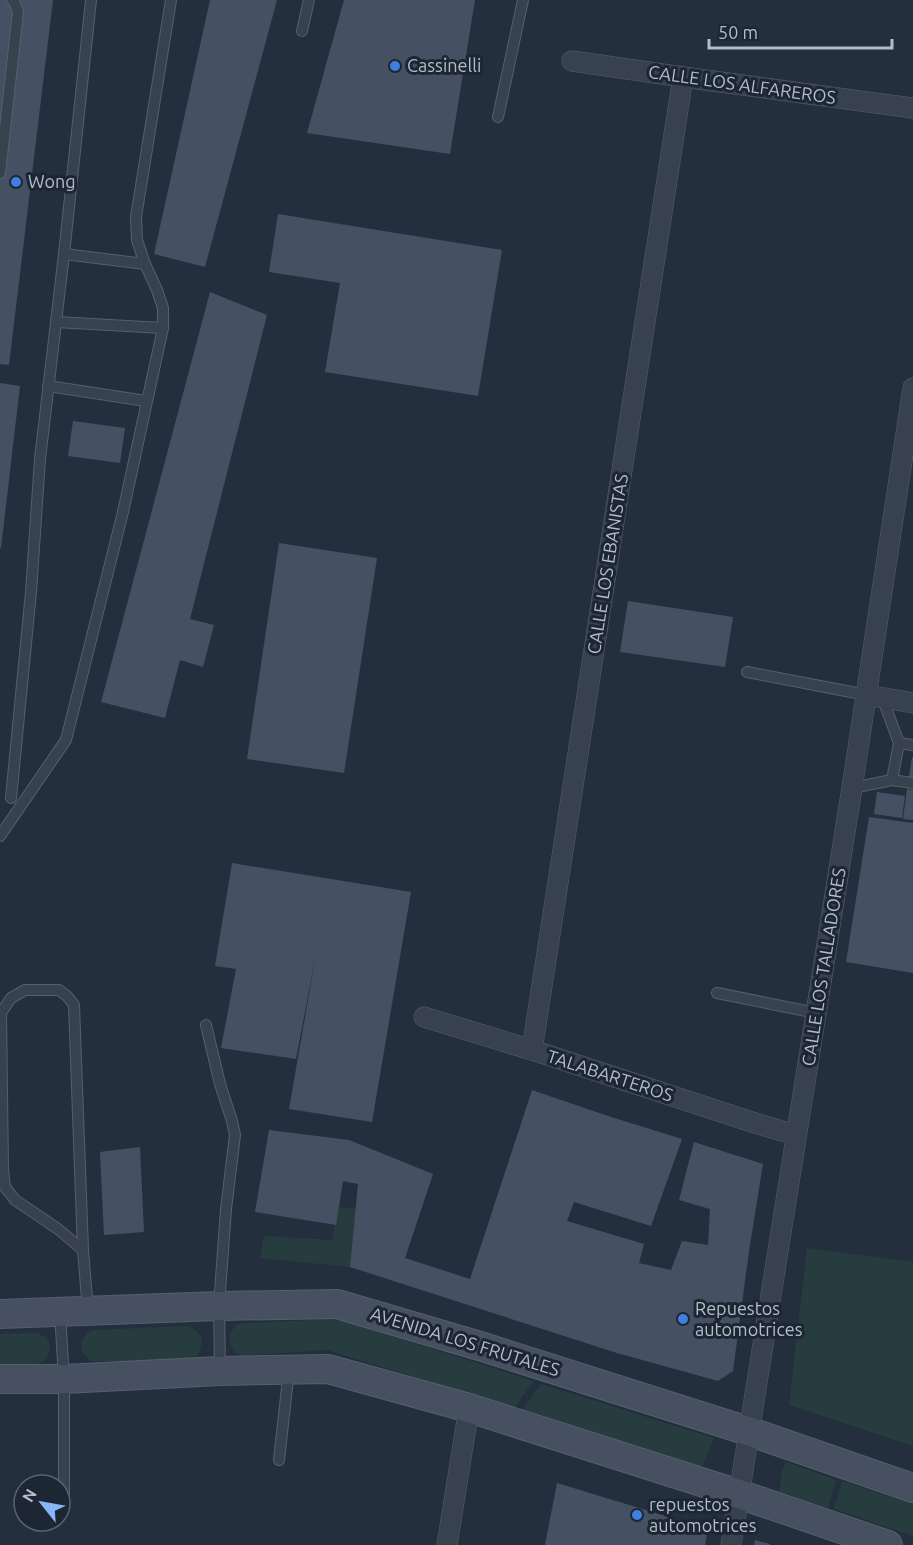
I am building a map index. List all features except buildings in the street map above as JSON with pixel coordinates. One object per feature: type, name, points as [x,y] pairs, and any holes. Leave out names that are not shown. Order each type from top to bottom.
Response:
[{"type":"main road","name":"AVENIDA LOS FRUTALES","points":[[0,1314],[219,1305],[338,1304],[483,1347],[748,1431],[913,1488]]},
{"type":"main road","points":[[0,1379],[64,1379],[220,1371],[328,1369],[469,1408],[739,1494],[888,1545]]},
{"type":"street","name":"CALLE LOS ALFAREROS","points":[[572,61],[913,108]]},
{"type":"street","name":"CALLE LOS EBANISTAS","points":[[532,1050],[683,77]]},
{"type":"street","name":"CALLE LOS TALLADORES","points":[[731,1545],[852,788],[874,696],[913,388]]},
{"type":"street","points":[[874,696],[913,703]]},
{"type":"street","name":"TALABARTEROS","points":[[424,1017],[796,1136]]},
{"type":"street","points":[[447,1545],[469,1408]]},
{"type":"lane","points":[[0,173],[18,12],[12,0]]},
{"type":"lane","points":[[26,799],[5,798],[35,550],[40,459],[91,0]]},
{"type":"lane","points":[[0,836],[66,740],[123,512],[163,328],[163,308],[144,264],[137,240],[136,217],[171,0]]},
{"type":"lane","points":[[302,31],[309,0]]},
{"type":"lane","points":[[498,117],[523,0]]},
{"type":"lane","points":[[64,254],[144,264]]},
{"type":"lane","points":[[56,322],[163,328]]},
{"type":"lane","points":[[48,386],[146,401]]},
{"type":"lane","points":[[747,672],[874,696],[899,743],[892,780]]},
{"type":"lane","points":[[899,743],[913,745]]},
{"type":"lane","points":[[852,788],[892,780],[913,783]]},
{"type":"lane","points":[[64,1473],[64,1379],[83,1250],[74,1005],[59,990],[25,990],[11,998],[1,1013],[5,1187],[15,1200],[58,1229],[83,1250]]},
{"type":"lane","points":[[717,993],[816,1013]]},
{"type":"lane","points":[[206,1025],[235,1135],[226,1209],[219,1305],[220,1371]]},
{"type":"lane","points":[[279,1460],[289,1369]]},
{"type":"green space","points":[[339,1207],[356,1208],[350,1267],[260,1258],[264,1236],[332,1240]]},
{"type":"green space","points":[[807,1248],[913,1262],[913,1446],[789,1405]]},
{"type":"green space","points":[[325,1319],[348,1322],[534,1381],[514,1408],[327,1350],[240,1356],[230,1345],[231,1333],[237,1324]]},
{"type":"green space","points":[[188,1326],[197,1331],[202,1338],[199,1352],[189,1361],[92,1361],[84,1354],[81,1346],[84,1338],[92,1330]]},
{"type":"green space","points":[[0,1334],[40,1334],[49,1343],[50,1351],[43,1362],[22,1367],[0,1366]]},
{"type":"green space","points":[[541,1384],[714,1438],[701,1469],[522,1411]]},
{"type":"green space","points":[[786,1462],[836,1480],[828,1508],[780,1492],[781,1477]]},
{"type":"green space","points":[[842,1481],[913,1504],[913,1536],[834,1509]]},
{"type":"place","name":"Cassinelli","points":[[395,66]]},
{"type":"place","name":"Wong","points":[[16,182]]},
{"type":"place","name":"Repuestos automotrices","points":[[683,1319]]},
{"type":"place","name":"repuestos automotrices","points":[[637,1515]]}]
